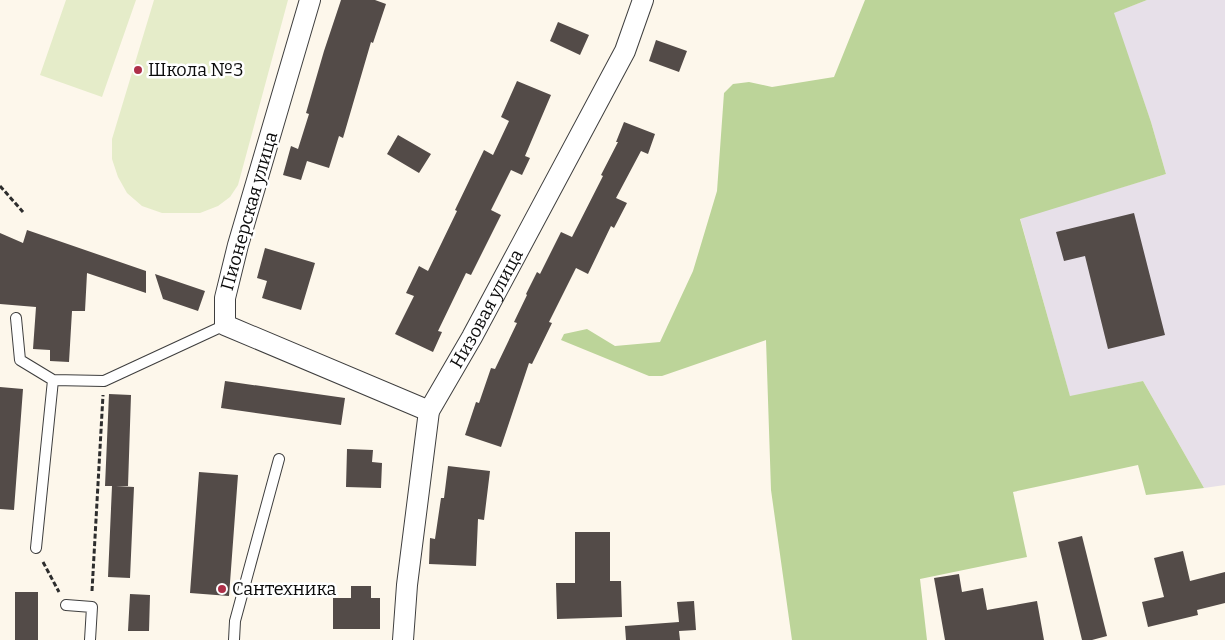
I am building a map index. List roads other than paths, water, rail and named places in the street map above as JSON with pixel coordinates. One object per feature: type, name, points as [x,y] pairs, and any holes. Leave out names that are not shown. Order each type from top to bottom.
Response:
[{"type":"street","name":"Пионерская улица","points":[[225,325],[225,298],[238,245],[310,0]]},
{"type":"street","name":"Низовая улица","points":[[403,640],[407,585],[430,411],[472,337],[625,51],[643,0]]},
{"type":"street","points":[[225,325],[430,411]]},
{"type":"lane","points":[[16,318],[20,360],[53,380],[104,381],[225,325]]},
{"type":"lane","points":[[36,548],[53,380]]},
{"type":"lane","points":[[234,640],[235,621],[279,459]]},
{"type":"lane","points":[[66,606],[92,606],[90,640]]},
{"type":"place","name":"Школа №3","points":[[138,70]]},
{"type":"place","name":"Сантехника","points":[[222,589]]}]
